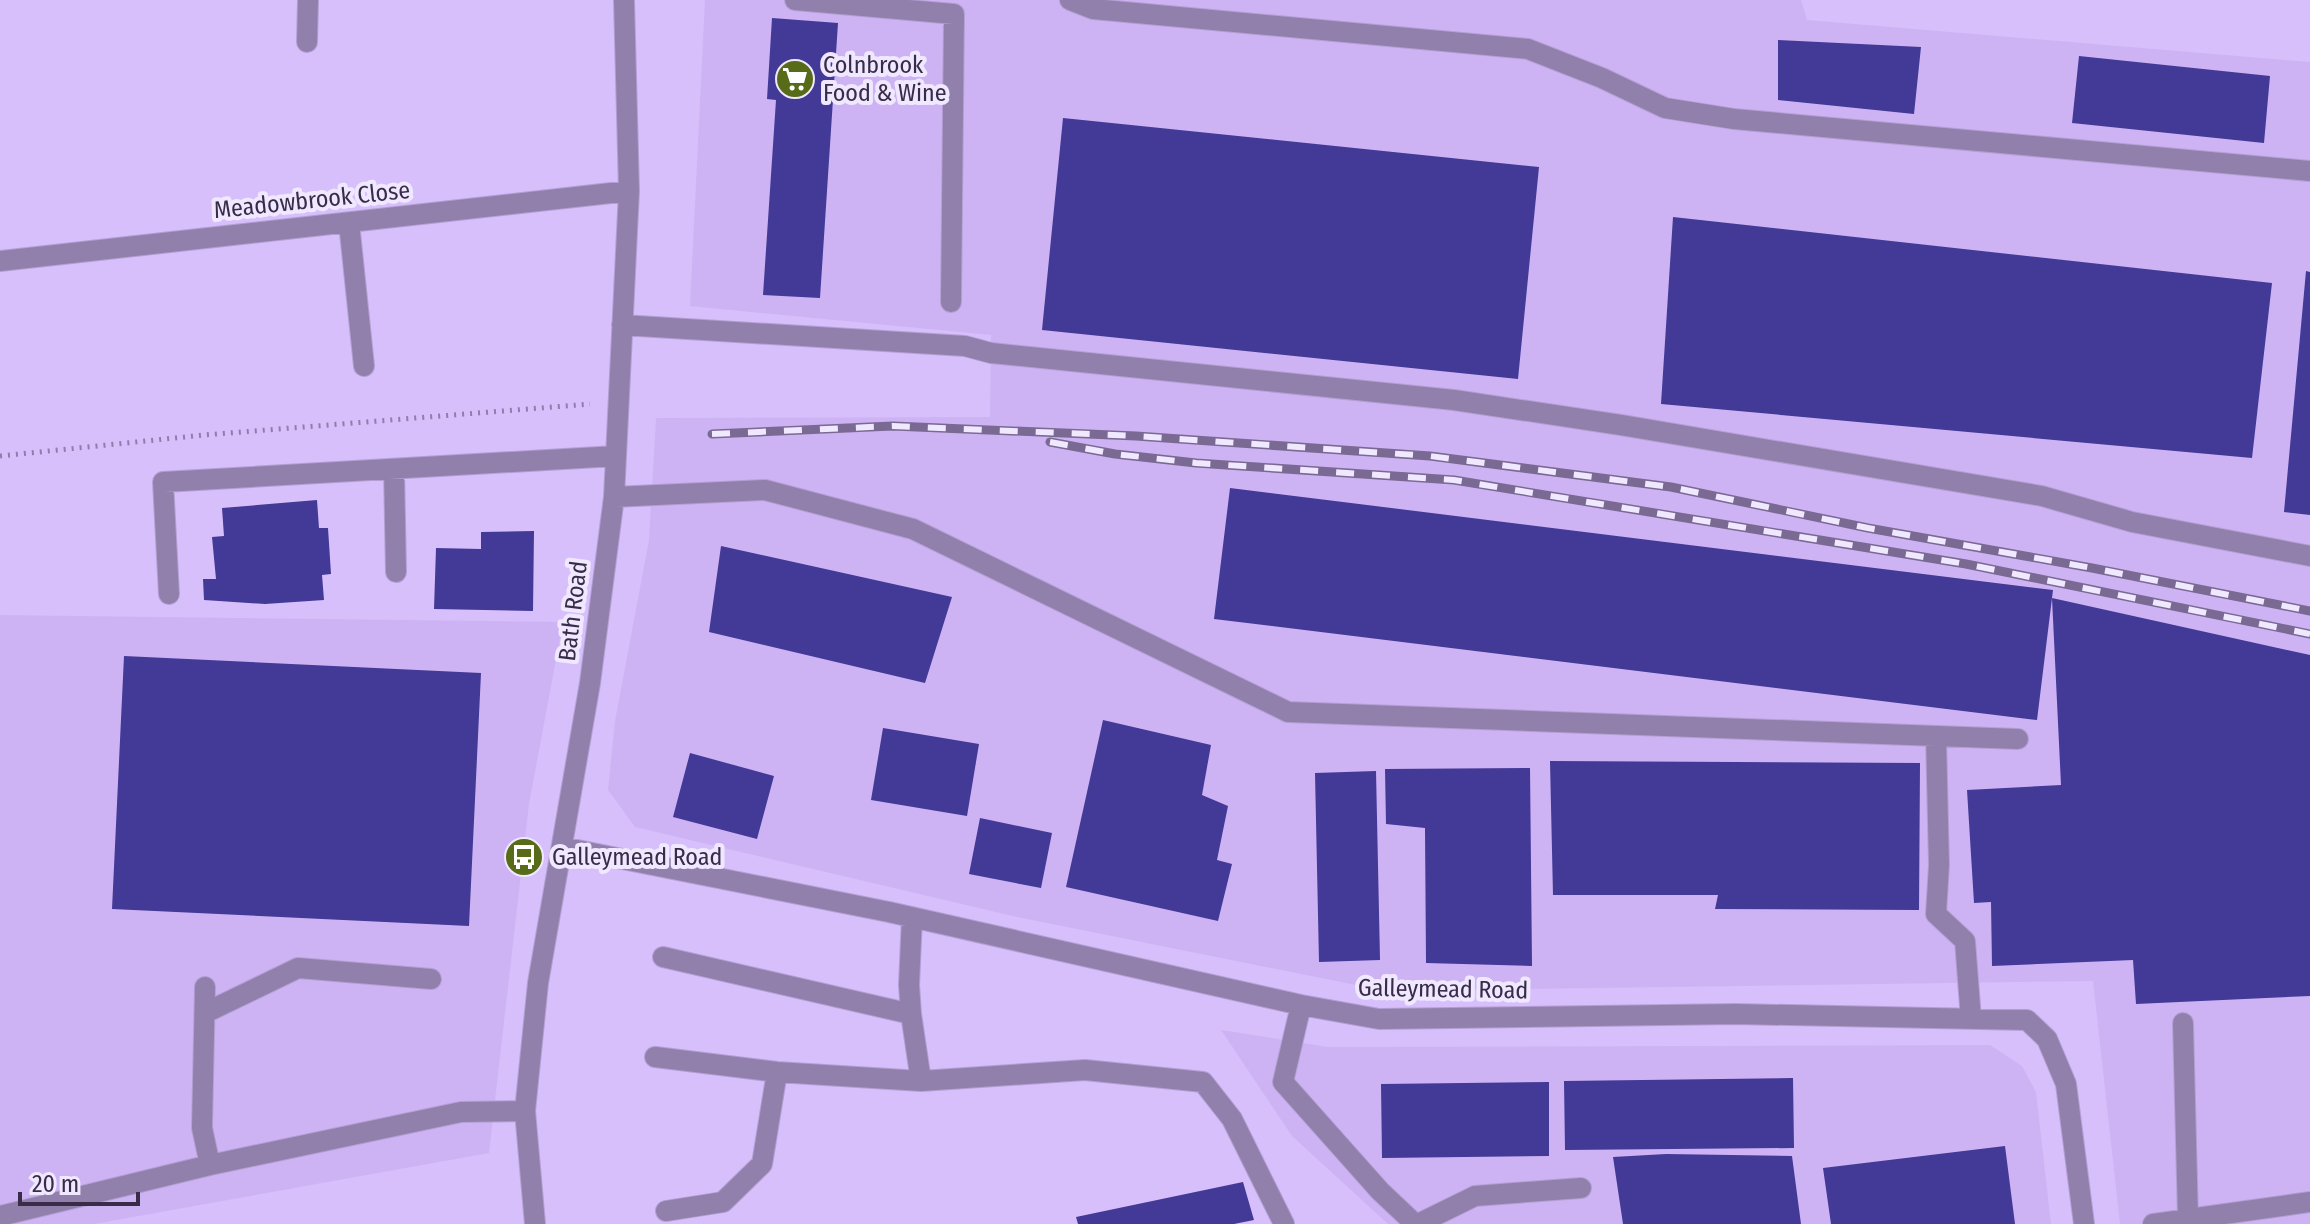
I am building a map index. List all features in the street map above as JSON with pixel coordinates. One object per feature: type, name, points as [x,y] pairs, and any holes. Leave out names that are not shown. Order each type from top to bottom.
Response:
[{"type":"street","points":[[307,42],[308,0]]},
{"type":"street","name":"Bath Road","points":[[535,1224],[525,1111],[538,983],[590,683],[614,497],[629,191],[624,0]]},
{"type":"street","points":[[795,0],[954,14],[951,302]]},
{"type":"street","points":[[1070,0],[1093,9],[1528,49],[1602,78],[1665,108],[1734,119],[2310,171]]},
{"type":"street","name":"Meadowbrook Close","points":[[0,261],[629,191]]},
{"type":"street","points":[[349,223],[364,366]]},
{"type":"street","points":[[622,325],[965,346],[991,353],[1454,400],[1788,452],[2042,496],[2132,522],[2310,556]]},
{"type":"street","points":[[169,594],[163,482],[616,456]]},
{"type":"street","points":[[394,469],[396,572]]},
{"type":"street","points":[[614,497],[765,490],[913,529],[1288,712],[2018,739]]},
{"type":"street","points":[[1936,736],[1939,865],[1936,914],[1965,941],[1971,1019]]},
{"type":"street","name":"Galleymead Road","points":[[562,847],[912,917],[1301,1005],[1379,1019],[1736,1014],[2027,1020],[2047,1039],[2066,1084],[2084,1224]]},
{"type":"street","points":[[912,917],[909,985],[921,1081]]},
{"type":"street","points":[[663,957],[911,1014]]},
{"type":"street","points":[[205,1013],[298,968],[431,979]]},
{"type":"street","points":[[205,987],[202,1128],[210,1165]]},
{"type":"street","points":[[1301,1005],[1283,1082],[1380,1191],[1416,1224],[1475,1196],[1581,1188]]},
{"type":"street","points":[[2183,1023],[2188,1219]]},
{"type":"street","points":[[655,1057],[777,1072],[921,1081],[1085,1070],[1203,1082],[1232,1119],[1284,1224]]},
{"type":"street","points":[[666,1211],[723,1202],[762,1164],[777,1072]]},
{"type":"street","points":[[0,1216],[210,1165],[461,1112],[525,1111]]},
{"type":"street","points":[[2153,1224],[2310,1202]]},
{"type":"path","points":[[0,456],[204,435],[619,402]]},
{"type":"shaded area","points":[[705,0],[1801,0],[1807,20],[2310,62],[2310,1224],[2120,1224],[2093,981],[1386,991],[1017,917],[635,827],[608,790],[615,721],[649,540],[656,418],[990,417],[991,335],[690,306]]},
{"type":"shaded area","points":[[0,615],[563,622],[529,804],[489,1153],[94,1224],[0,1224]]},
{"type":"shaded area","points":[[1221,1030],[1328,1047],[1990,1045],[2022,1066],[2036,1092],[2051,1224],[1388,1224],[1292,1136]]},
{"type":"building","points":[[772,18],[838,23],[820,298],[763,295],[776,100],[767,99]]},
{"type":"building","points":[[1778,40],[1921,47],[1914,114],[1778,100]]},
{"type":"building","points":[[2079,56],[2270,76],[2264,143],[2072,123]]},
{"type":"building","points":[[1063,118],[1539,167],[1518,379],[1042,330]]},
{"type":"building","points":[[1673,217],[2272,283],[2252,458],[1661,404]]},
{"type":"building","points":[[2306,271],[2310,272],[2310,515],[2284,512]]},
{"type":"building","points":[[1230,488],[2053,590],[2037,720],[1214,619]]},
{"type":"building","points":[[317,500],[319,528],[328,528],[331,574],[322,575],[324,600],[265,604],[204,600],[203,579],[216,579],[212,537],[224,536],[222,508]]},
{"type":"building","points":[[534,531],[533,611],[434,609],[436,548],[481,549],[481,532]]},
{"type":"building","points":[[721,546],[952,597],[925,683],[709,632]]},
{"type":"building","points":[[2052,598],[2310,655],[2310,996],[2136,1004],[2133,960],[1992,966],[1991,902],[1974,903],[1967,790],[2061,785]]},
{"type":"building","points":[[124,656],[481,673],[469,926],[112,909]]},
{"type":"building","points":[[1103,720],[1211,745],[1202,795],[1228,806],[1217,860],[1232,864],[1218,921],[1066,887]]},
{"type":"building","points":[[883,728],[979,744],[967,816],[871,800]]},
{"type":"building","points":[[690,753],[774,776],[757,839],[673,817]]},
{"type":"building","points":[[1550,761],[1920,763],[1919,910],[1715,909],[1718,895],[1553,895]]},
{"type":"building","points":[[1530,768],[1532,966],[1426,963],[1425,828],[1386,824],[1385,769]]},
{"type":"building","points":[[1376,771],[1380,960],[1319,962],[1315,773]]},
{"type":"building","points":[[980,818],[1052,833],[1041,888],[969,874]]},
{"type":"building","points":[[1793,1078],[1794,1148],[1565,1150],[1564,1081]]},
{"type":"building","points":[[1549,1082],[1549,1156],[1382,1158],[1381,1084]]},
{"type":"building","points":[[2005,1146],[2015,1224],[1831,1224],[1823,1168]]},
{"type":"building","points":[[1666,1154],[1792,1156],[1801,1224],[1623,1224],[1613,1157]]},
{"type":"building","points":[[1243,1182],[1254,1220],[1234,1224],[1078,1224],[1076,1217]]},
{"type":"railway","points":[[712,434],[893,426],[1136,436],[1430,456],[1671,487],[1868,528],[2310,611]]},
{"type":"railway","points":[[1050,442],[1115,454],[1196,463],[1454,480],[1966,564],[2310,634]]},
{"type":"place","name":"Colnbrook Food & Wine","points":[[795,79]]},
{"type":"place","name":"Galleymead Road","points":[[524,857]]}]
